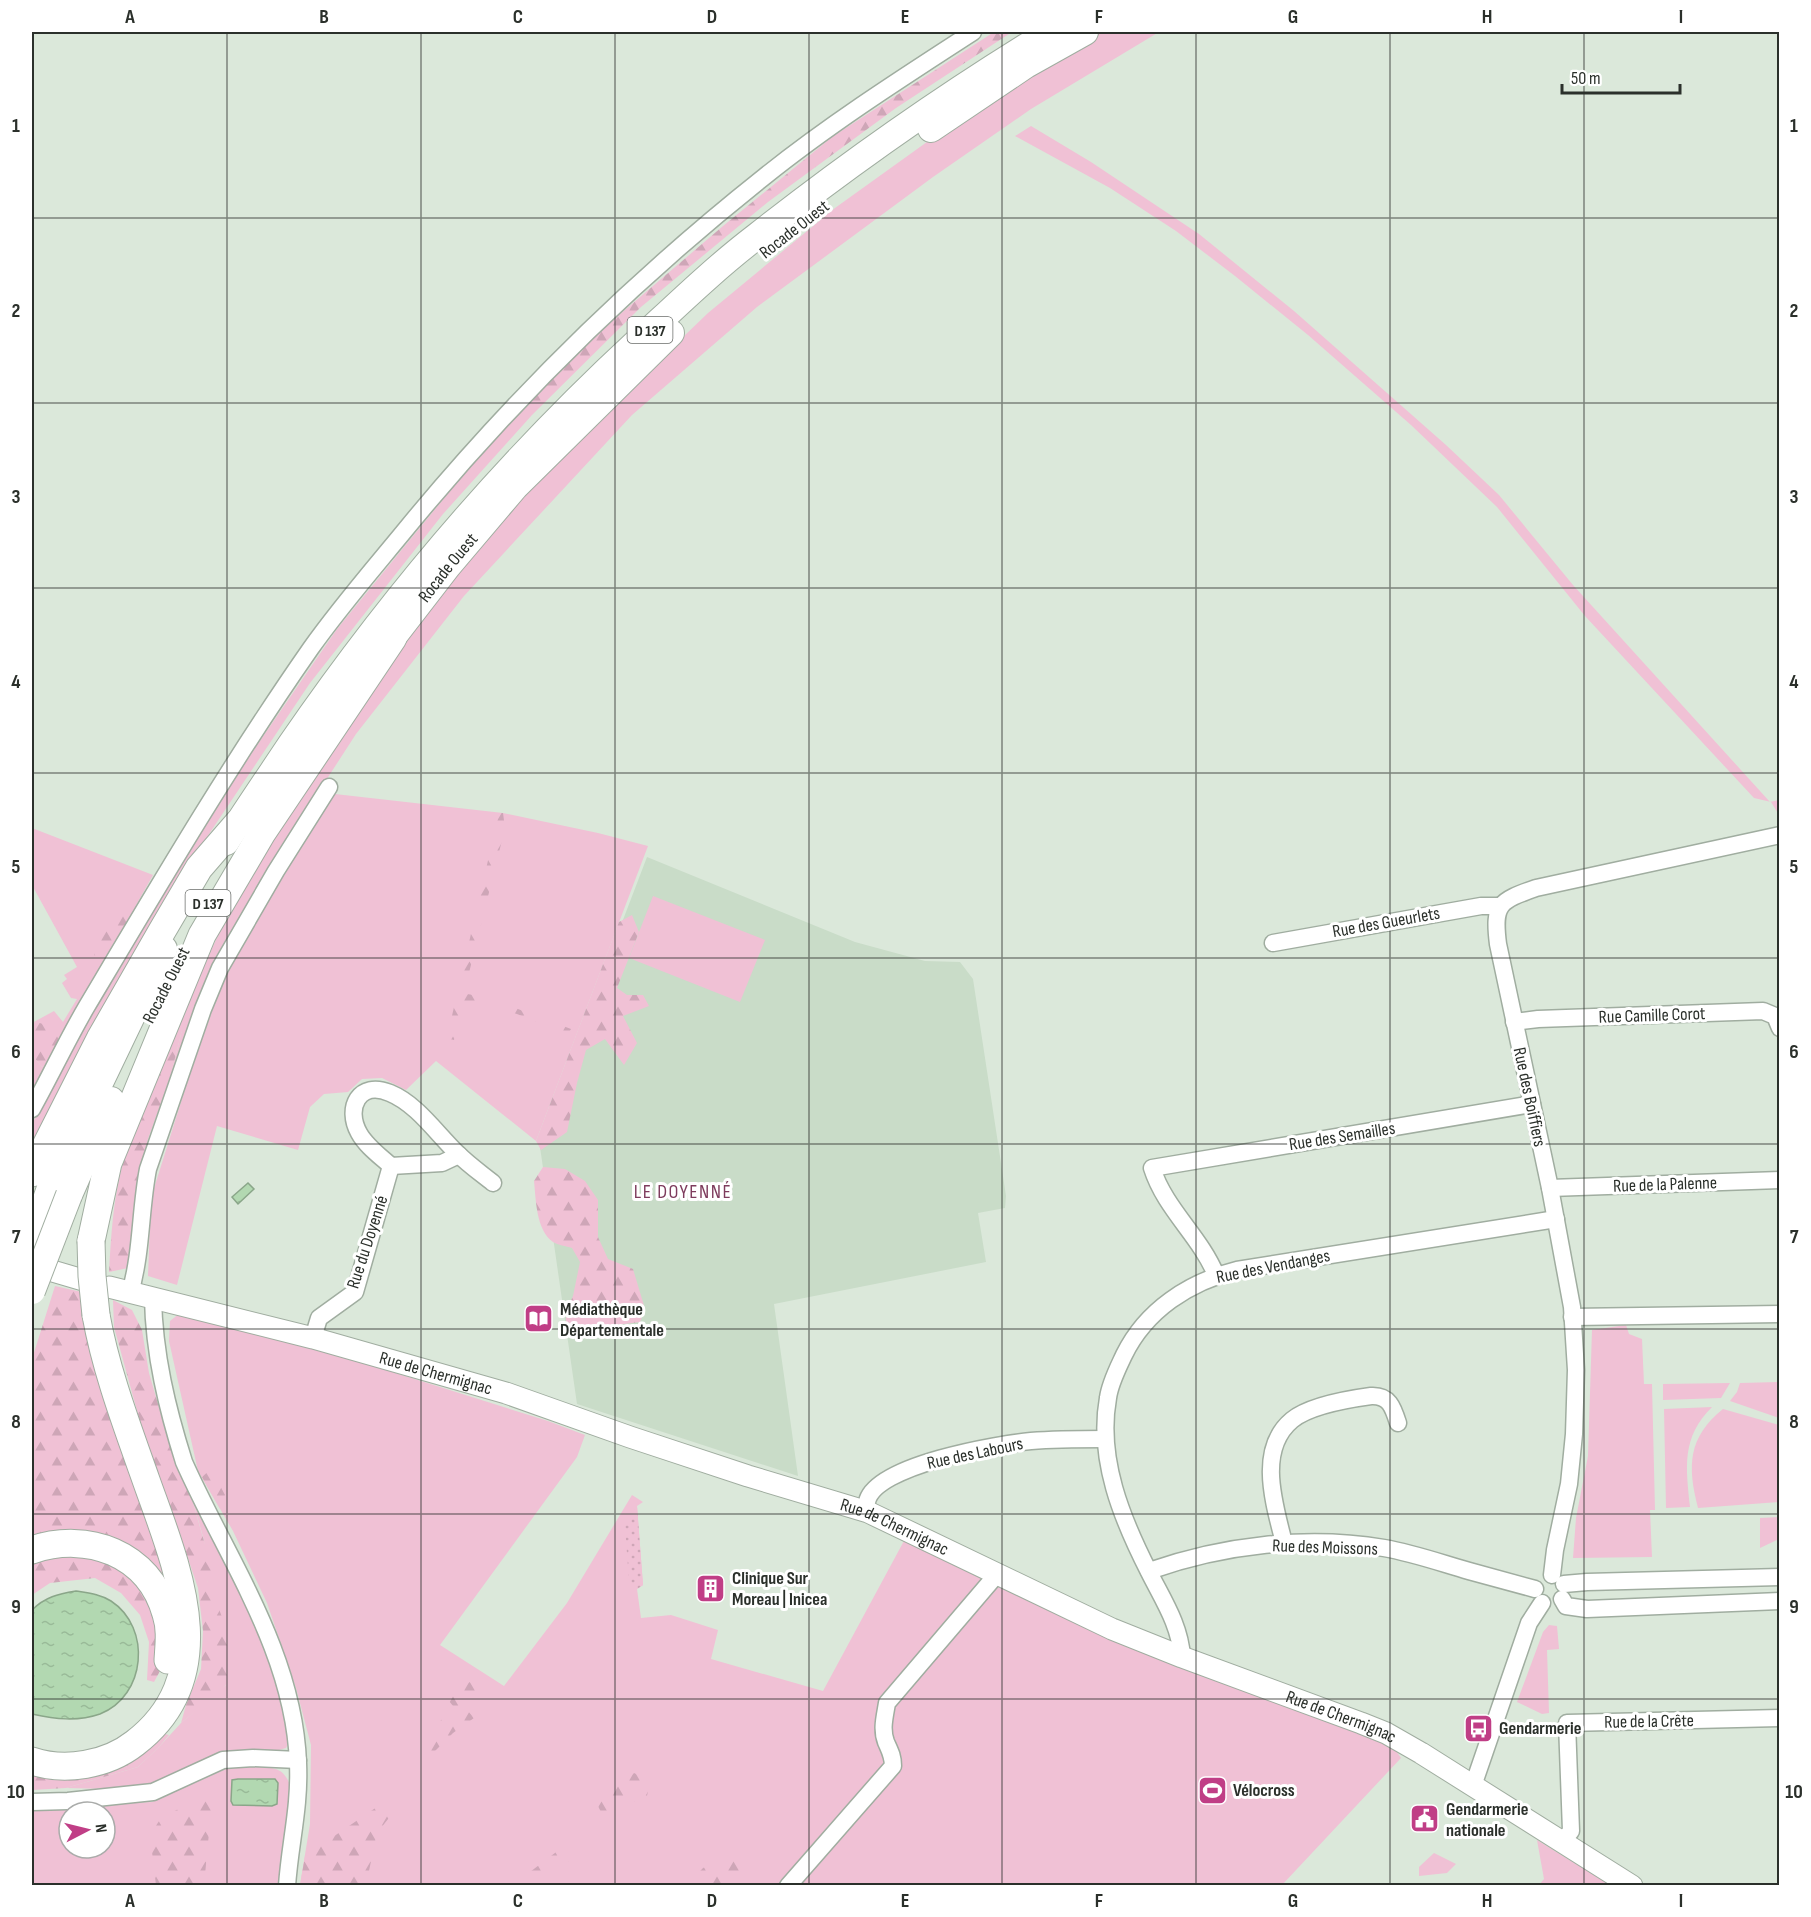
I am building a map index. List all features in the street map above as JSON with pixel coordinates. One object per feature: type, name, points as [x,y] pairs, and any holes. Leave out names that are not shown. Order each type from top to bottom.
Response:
[{"type":"highway","points":[[32,1761],[59,1766],[85,1764],[110,1758],[127,1750],[149,1731],[166,1709],[182,1676],[188,1634],[183,1594],[109,1369],[96,1315],[92,1276],[92,1241],[100,1191],[108,1163],[202,936],[262,833],[393,638]]},
{"type":"highway","points":[[50,1184],[100,1039],[199,868],[238,823]]},
{"type":"highway","points":[[32,1550],[61,1543],[78,1543],[95,1545],[129,1560],[152,1584],[160,1598],[167,1615],[170,1635],[168,1663],[161,1685],[150,1706],[134,1725],[117,1738],[82,1750],[63,1751],[32,1746]]},
{"type":"main road","name":"Rocade Ouest","points":[[238,823],[319,703],[406,589],[534,441],[598,378],[680,302],[763,231],[853,163],[962,86],[1050,32]]},
{"type":"main road","name":"Rocade Ouest","points":[[32,1240],[50,1184],[129,1057],[205,907],[253,825],[321,729],[448,566],[515,487],[686,319],[780,239],[943,120],[1026,65],[1086,32]]},
{"type":"main road","name":"Rocade Ouest","points":[[32,1290],[50,1184]]},
{"type":"street","points":[[32,1109],[85,1010],[153,894],[286,685],[313,645],[357,588],[486,435],[614,307],[763,178],[851,111],[973,32]]},
{"type":"street","points":[[130,1293],[140,1254],[143,1200],[148,1169],[211,989],[231,947],[329,787]]},
{"type":"street","points":[[1500,906],[1506,900],[1536,888],[1779,835]]},
{"type":"street","name":"Rue des Gueurlets","points":[[1273,943],[1471,908],[1500,906]]},
{"type":"street","name":"Rue des Boiffiers","points":[[1500,906],[1495,924],[1550,1188],[1567,1275],[1572,1317],[1576,1370],[1574,1434],[1569,1484],[1555,1550],[1559,1586]]},
{"type":"street","name":"Rue Camille Corot","points":[[1514,1022],[1538,1019],[1763,1011],[1775,1016],[1779,1029]]},
{"type":"street","points":[[459,1155],[442,1163],[391,1167],[365,1142],[355,1125],[353,1115],[356,1100],[368,1090],[390,1092],[415,1111],[459,1155],[494,1183]]},
{"type":"street","name":"Rue des Semailles","points":[[1216,1275],[1162,1192],[1152,1168],[1532,1104]]},
{"type":"street","name":"Rue du Doyenné","points":[[313,1338],[319,1318],[355,1292],[391,1167]]},
{"type":"street","name":"Rue de la Palenne","points":[[1550,1188],[1779,1180]]},
{"type":"street","name":"Rue des Vendanges","points":[[1182,1657],[1175,1623],[1131,1535],[1119,1503],[1111,1476],[1105,1439],[1108,1396],[1130,1344],[1144,1324],[1163,1306],[1197,1283],[1216,1275],[1556,1219]]},
{"type":"street","points":[[32,1265],[83,1280]]},
{"type":"street","name":"Rue de Chermignac","points":[[109,1287],[313,1338],[507,1393],[748,1476],[868,1512],[1112,1629],[1386,1733],[1632,1886]]},
{"type":"street","points":[[153,1298],[158,1359],[175,1434],[184,1462],[267,1633],[290,1708],[298,1760],[299,1788],[287,1886]]},
{"type":"street","points":[[1572,1317],[1779,1314]]},
{"type":"street","points":[[1284,1543],[1272,1492],[1271,1472],[1272,1454],[1284,1428],[1302,1414],[1371,1396],[1385,1398],[1390,1403],[1398,1422]]},
{"type":"street","name":"Rue des Labours","points":[[868,1512],[867,1502],[878,1487],[913,1468],[935,1460],[1011,1443],[1105,1439]]},
{"type":"street","name":"Rue des Moissons","points":[[1149,1571],[1168,1564],[1228,1551],[1284,1543],[1355,1544],[1429,1558],[1538,1596]]},
{"type":"street","points":[[788,1886],[893,1766],[892,1754],[885,1741],[883,1724],[887,1703],[998,1573]]},
{"type":"street","points":[[1473,1786],[1538,1596],[1539,1580],[1547,1575],[1559,1586],[1566,1606],[1587,1609],[1779,1601]]},
{"type":"street","points":[[1559,1586],[1587,1582],[1779,1577]]},
{"type":"street","points":[[1538,1596],[1554,1605],[1559,1586]]},
{"type":"street","name":"Rue de la Crête","points":[[1563,1841],[1571,1831],[1567,1723],[1779,1718]]},
{"type":"street","points":[[32,1802],[68,1801],[153,1792],[223,1760],[253,1758],[298,1760]]},
{"type":"shaded area","points":[[647,857],[855,942],[925,961],[960,962],[973,979],[1006,1196],[1005,1208],[978,1213],[986,1262],[774,1304],[798,1476],[577,1404],[539,1140]]},
{"type":"green space","points":[[994,32],[1012,32],[896,108],[768,202],[641,307],[532,415],[524,415],[524,407],[591,339],[723,226],[832,137]]},
{"type":"green space","points":[[1100,32],[1159,32],[1031,109],[933,177],[757,307],[632,415],[464,596],[356,734],[266,873],[211,971],[170,1078],[182,1030],[136,1125],[177,1025],[246,874],[342,725],[477,549],[551,464],[708,313],[835,208],[952,124]]},
{"type":"green space","points":[[1031,126],[1091,162],[1199,234],[1294,311],[1446,445],[1499,495],[1573,585],[1770,802],[1754,798],[1585,616],[1497,507],[1411,425],[1308,335],[1176,231],[1110,188],[1015,136]]},
{"type":"green space","points":[[524,407],[524,415],[532,415],[443,514],[310,683],[203,843],[32,1157],[32,1124],[121,960],[242,767],[337,629],[503,426]]},
{"type":"green space","points":[[335,794],[503,813],[648,846],[536,1141],[436,1061],[406,1090],[382,1078],[362,1079],[348,1092],[324,1094],[310,1107],[298,1150],[217,1126],[177,1285],[148,1276],[151,1198],[224,976],[263,906]]},
{"type":"green space","points":[[1779,800],[1779,815],[1771,802]]},
{"type":"green space","points":[[499,813],[503,813],[505,828],[465,989],[467,994],[486,997],[571,1029],[568,1034],[514,1013],[485,1005],[461,1008],[454,1040],[450,1039],[448,1033]]},
{"type":"green space","points":[[32,828],[153,875],[61,1039],[36,1022],[32,1023],[54,1011],[63,1022],[77,999],[71,998],[62,983],[67,979],[64,975],[77,967],[32,885]]},
{"type":"green space","points":[[653,896],[765,940],[740,1002],[629,958]]},
{"type":"green space","points":[[122,903],[137,905],[107,957],[95,959],[94,951]]},
{"type":"green space","points":[[632,915],[639,932],[617,988],[627,995],[643,995],[649,1006],[623,1016],[637,1043],[624,1065],[605,1039],[586,1050],[567,1132],[541,1150],[536,1141],[619,922]]},
{"type":"green space","points":[[32,1023],[58,1028],[61,1039],[47,1064],[42,1067],[32,1055]]},
{"type":"green space","points":[[183,1026],[170,1078],[148,1139],[134,1204],[128,1268],[109,1272],[114,1206],[122,1166],[142,1112]]},
{"type":"green space","points":[[32,1055],[42,1067],[47,1064],[32,1090]]},
{"type":"green space","points":[[543,1167],[565,1169],[585,1181],[598,1200],[598,1237],[608,1259],[633,1269],[645,1309],[640,1322],[576,1330],[566,1323],[566,1312],[573,1296],[580,1262],[572,1248],[553,1242],[543,1230],[536,1205],[534,1181]]},
{"type":"green space","points":[[55,1286],[86,1293],[179,1602],[135,1555],[32,1545],[32,1359]]},
{"type":"green space","points":[[113,1300],[132,1310],[142,1330],[149,1373],[165,1428],[190,1492],[212,1569],[207,1580],[223,1619],[231,1649],[230,1677],[224,1687],[181,1723],[201,1669],[203,1631],[198,1588],[142,1429],[114,1327]]},
{"type":"green space","points":[[180,1313],[281,1337],[548,1421],[585,1435],[577,1457],[440,1645],[504,1686],[567,1603],[632,1495],[643,1502],[637,1506],[643,1585],[637,1589],[641,1618],[671,1615],[718,1630],[711,1659],[823,1691],[905,1539],[1326,1710],[1394,1748],[1401,1758],[1282,1885],[300,1885],[310,1824],[311,1745],[296,1688],[267,1603],[233,1531],[198,1471],[169,1341],[170,1321]]},
{"type":"green space","points":[[1626,1325],[1629,1334],[1642,1339],[1644,1384],[1652,1384],[1655,1510],[1650,1510],[1652,1557],[1573,1558],[1576,1518],[1588,1456],[1592,1330]]},
{"type":"green space","points":[[1779,1382],[1779,1418],[1730,1401],[1740,1383]]},
{"type":"green space","points":[[1730,1383],[1721,1398],[1663,1400],[1663,1384]]},
{"type":"green space","points":[[1712,1407],[1695,1430],[1690,1442],[1687,1479],[1690,1507],[1666,1508],[1664,1409]]},
{"type":"green space","points":[[1723,1409],[1779,1425],[1779,1502],[1698,1508],[1692,1479],[1693,1453],[1703,1430]]},
{"type":"green space","points":[[211,1469],[225,1495],[220,1509],[202,1477]]},
{"type":"green space","points":[[190,1492],[248,1607],[279,1684],[290,1740],[286,1748],[160,1783],[110,1789],[66,1788],[138,1767],[181,1723],[226,1685],[207,1580],[204,1540]]},
{"type":"green space","points":[[637,1506],[643,1585],[637,1589],[629,1581],[625,1526]]},
{"type":"green space","points":[[1779,1517],[1779,1539],[1760,1548],[1760,1518]]},
{"type":"green space","points":[[85,1555],[122,1567],[154,1602],[163,1648],[160,1671],[154,1682],[147,1680],[149,1642],[140,1615],[121,1593],[95,1578],[50,1583],[32,1595],[32,1563],[41,1557]]},
{"type":"green space","points":[[1549,1625],[1557,1626],[1559,1649],[1547,1650],[1549,1713],[1542,1714],[1517,1702],[1543,1632]]},
{"type":"green space","points":[[444,1676],[459,1687],[470,1682],[478,1690],[467,1710],[474,1718],[453,1733],[427,1759],[415,1751],[453,1706],[442,1692]]},
{"type":"green space","points":[[165,1734],[169,1735],[138,1767],[66,1788],[32,1790],[32,1771],[133,1760]]},
{"type":"green space","points":[[255,1766],[278,1770],[285,1775],[291,1787],[282,1885],[32,1885],[32,1808],[57,1807],[57,1860],[117,1860],[117,1804],[152,1802],[230,1767]]},
{"type":"green space","points":[[634,1773],[650,1780],[647,1796],[624,1806],[605,1820],[598,1806],[599,1800]]},
{"type":"green space","points":[[213,1791],[204,1885],[156,1885],[150,1835],[161,1818]]},
{"type":"green space","points":[[390,1798],[392,1814],[377,1833],[366,1885],[300,1885],[305,1856]]},
{"type":"green space","points":[[1537,1840],[1610,1885],[1539,1885],[1544,1879]]},
{"type":"green space","points":[[568,1843],[575,1849],[573,1858],[550,1875],[528,1880],[526,1875]]},
{"type":"green space","points":[[1434,1853],[1456,1864],[1447,1873],[1419,1876],[1419,1867]]},
{"type":"green space","points":[[725,1857],[739,1860],[741,1871],[732,1883],[715,1886],[687,1885],[703,1868]]},
{"type":"green space","points":[[1769,1883],[1769,1885],[1705,1885],[1705,1884]]},
{"type":"water","points":[[248,1183],[254,1189],[238,1204],[232,1197]]},
{"type":"water","points":[[76,1591],[107,1599],[124,1613],[133,1628],[138,1644],[135,1677],[127,1693],[115,1705],[100,1714],[66,1719],[32,1714],[32,1610],[52,1597]]},
{"type":"water","points":[[275,1779],[278,1783],[277,1804],[272,1806],[233,1805],[231,1801],[232,1780]]},
{"type":"place","name":"Médiathèque Départementale","points":[[539,1319]]},
{"type":"place","name":"Clinique Sur Moreau | Inicea","points":[[711,1588]]},
{"type":"place","name":"Gendarmerie","points":[[1478,1728]]},
{"type":"place","name":"Vélocross","points":[[1212,1790]]},
{"type":"place","name":"Gendarmerie nationale","points":[[1425,1819]]},
{"type":"district","name":"LE DOYENNÉ","points":[[683,1191]]}]
